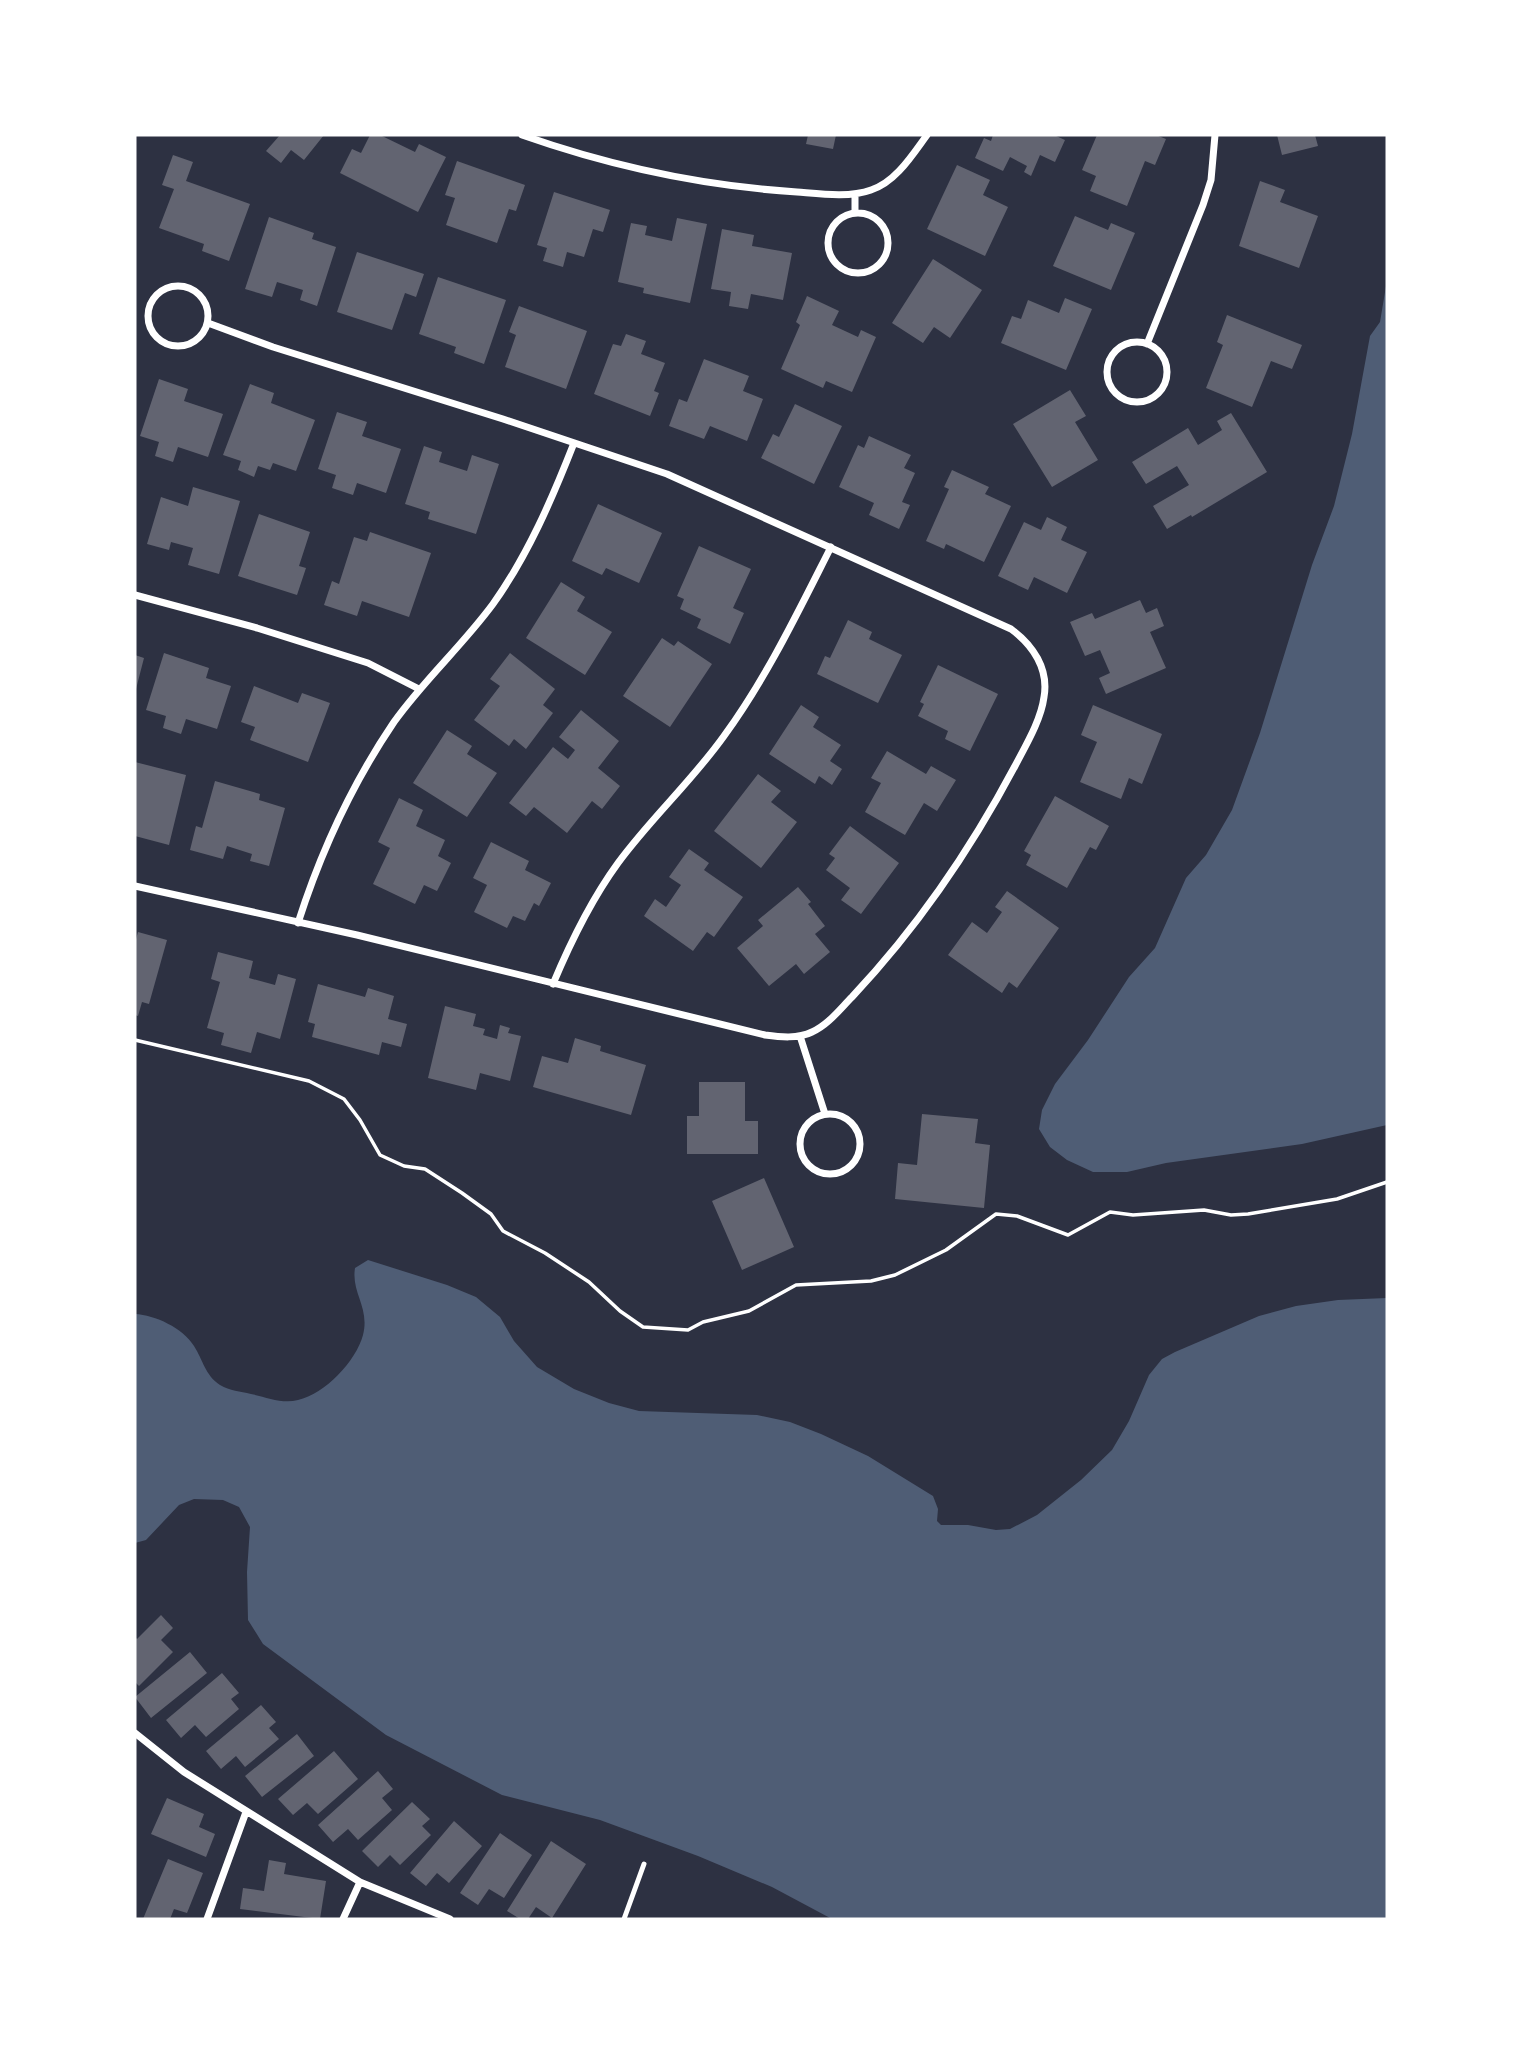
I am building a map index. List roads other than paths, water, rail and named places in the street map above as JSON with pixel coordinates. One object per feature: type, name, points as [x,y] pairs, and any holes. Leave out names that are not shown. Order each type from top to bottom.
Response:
[{"type":"street","points":[[522,135],[663,174],[769,190],[855,194],[873,190],[887,181],[928,135]]},
{"type":"street","points":[[1147,344],[1203,205],[1211,180],[1215,135]]},
{"type":"street","points":[[855,194],[855,213]]},
{"type":"street","points":[[855,213],[875,218],[887,235],[886,256],[880,265],[861,273],[842,270],[830,255],[828,246],[832,228],[846,215],[855,213]]},
{"type":"street","points":[[170,286],[191,288],[200,294],[206,303],[208,323],[204,332],[190,344],[171,345],[155,335],[150,327],[149,308],[161,291],[170,286]]},
{"type":"street","points":[[135,886],[298,922],[765,1035],[800,1036],[813,1032],[826,1023],[918,919],[993,807],[1022,752],[1044,698],[1043,669],[1037,656],[1029,644],[1011,629],[831,547],[667,474],[273,347],[208,323]]},
{"type":"street","points":[[1127,343],[1147,344],[1162,355],[1166,364],[1166,383],[1154,397],[1145,401],[1126,400],[1117,395],[1111,387],[1107,366],[1117,348],[1127,343]]},
{"type":"street","points":[[298,922],[328,841],[369,762],[419,689],[471,630],[512,574],[543,517],[574,443]]},
{"type":"street","points":[[553,984],[586,914],[618,863],[695,775],[751,698],[831,547]]},
{"type":"street","points":[[135,596],[257,628],[368,663],[419,689]]},
{"type":"street","points":[[800,1036],[825,1114]]},
{"type":"street","points":[[825,1114],[846,1118],[854,1125],[861,1144],[859,1155],[853,1164],[845,1171],[835,1174],[817,1171],[809,1165],[800,1149],[803,1130],[808,1122],[825,1114]]},
{"type":"street","points":[[135,1733],[184,1772],[360,1882],[450,1919]]},
{"type":"street","points":[[207,1919],[246,1812]]},
{"type":"street","points":[[343,1919],[360,1882]]},
{"type":"lane","points":[[624,1919],[644,1864]]},
{"type":"water","points":[[1387,280],[1387,1125],[1302,1144],[1166,1163],[1127,1172],[1093,1172],[1067,1160],[1050,1147],[1039,1129],[1042,1110],[1055,1084],[1088,1040],[1129,977],[1155,948],[1186,878],[1206,855],[1232,810],[1334,506],[1352,434],[1370,336],[1380,322]]},
{"type":"water","points":[[368,1260],[476,1297],[500,1317],[514,1341],[537,1367],[574,1389],[639,1411],[757,1415],[790,1422],[868,1456],[933,1496],[938,1509],[937,1521],[941,1525],[968,1525],[996,1530],[1010,1529],[1037,1515],[1081,1480],[1112,1450],[1129,1421],[1149,1375],[1162,1359],[1259,1316],[1296,1306],[1338,1300],[1387,1298],[1387,1919],[832,1919],[772,1887],[698,1856],[600,1820],[502,1795],[386,1735],[263,1644],[248,1620],[250,1527],[239,1507],[223,1500],[194,1499],[179,1505],[146,1540],[135,1543],[135,1314],[160,1320],[176,1328],[194,1346],[211,1377],[224,1387],[274,1400],[298,1400],[329,1384],[354,1355],[359,1345],[365,1325],[354,1277],[355,1268]]}]
